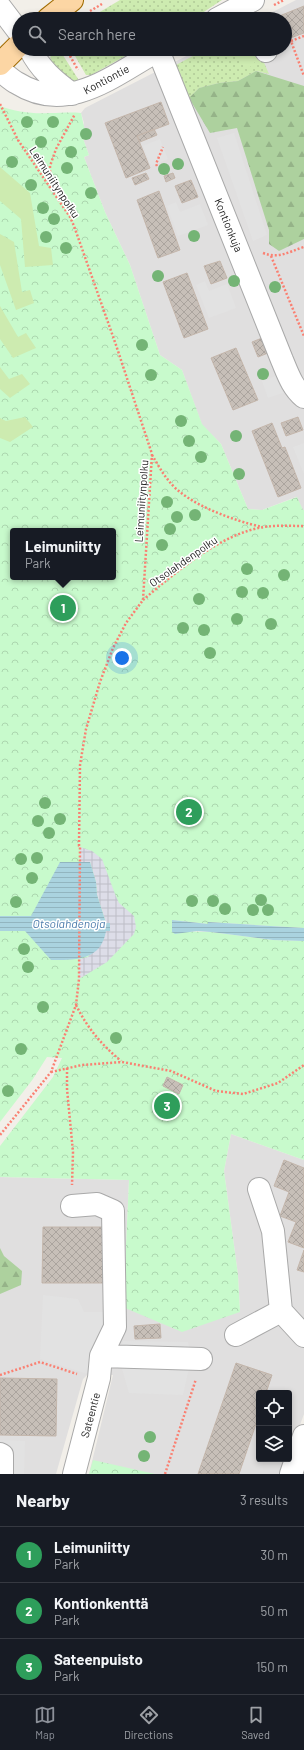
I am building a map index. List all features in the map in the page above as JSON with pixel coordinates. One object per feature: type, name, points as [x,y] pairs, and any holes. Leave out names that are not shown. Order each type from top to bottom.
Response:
[{"type":"main road","points":[[57,12],[72,0]]},
{"type":"main road","points":[[0,64],[12,52]]},
{"type":"street","points":[[0,7],[12,23]]},
{"type":"street","points":[[238,12],[250,8]]},
{"type":"street","name":"Kontiontie","points":[[34,56],[52,80],[80,92]]},
{"type":"street","name":"Kontiontie","points":[[0,70],[17,84],[35,91],[54,95],[80,92],[148,56]]},
{"type":"street","name":"Kontionkuja","points":[[161,56],[292,383],[296,390],[304,397]]},
{"type":"street","points":[[259,1189],[274,1231],[281,1311],[304,1336]]},
{"type":"street","points":[[72,1206],[96,1204],[113,1211],[115,1327],[101,1356],[201,1359]]},
{"type":"street","points":[[236,1335],[281,1311]]},
{"type":"street","name":"Sateentie","points":[[74,1474],[99,1378],[101,1356]]},
{"type":"street","points":[[291,1474],[304,1436]]},
{"type":"street","points":[[0,1454],[2,1455],[2,1474]]},
{"type":"path","points":[[292,41],[304,36]]},
{"type":"path","points":[[292,44],[304,76]]},
{"type":"path","points":[[50,188],[50,166],[56,149],[77,108],[95,99],[80,92]]},
{"type":"path","name":"Leimuniitynpolku","points":[[0,104],[18,140],[70,217],[74,226],[152,454],[143,600]]},
{"type":"path","points":[[156,166],[163,147]]},
{"type":"path","points":[[236,242],[271,256],[279,256],[304,247]]},
{"type":"path","points":[[271,256],[304,336]]},
{"type":"path","points":[[152,454],[169,482],[191,499],[227,517],[263,528]]},
{"type":"path","name":"Otsolahdenpolku","points":[[143,600],[175,573],[211,548],[230,539],[263,528],[304,526]]},
{"type":"path","points":[[0,1135],[51,1072],[76,1005],[79,979],[80,765],[84,734],[100,682],[113,648],[126,623],[143,600]]},
{"type":"path","points":[[76,1005],[86,1024],[103,1046],[122,1062]]},
{"type":"path","points":[[51,1072],[67,1068],[122,1062],[171,1071],[216,1092],[243,1094],[278,1083],[304,1065]]},
{"type":"path","points":[[67,1068],[67,1089],[73,1152],[72,1206]]},
{"type":"path","points":[[165,1474],[201,1359]]},
{"type":"path","points":[[0,1375],[40,1362],[86,1377],[99,1378]]},
{"type":"shaded area","points":[[296,0],[304,0],[304,510],[296,497],[262,510],[248,509],[221,444],[202,425],[182,370],[160,355],[130,265],[105,212],[84,157],[89,155],[81,133],[84,123],[81,113],[85,108],[186,56],[292,56],[292,12],[273,12]]},
{"type":"shaded area","points":[[234,133],[267,235],[253,241],[217,138]]},
{"type":"shaded area","points":[[160,139],[168,159],[151,166],[143,146]]},
{"type":"shaded area","points":[[176,202],[180,212],[200,204],[208,225],[178,236],[167,206]]},
{"type":"shaded area","points":[[205,281],[209,291],[227,284],[236,308],[209,318],[196,285]]},
{"type":"shaded area","points":[[276,376],[283,393],[268,398],[262,381]]},
{"type":"shaded area","points":[[304,443],[304,474],[293,447]]},
{"type":"shaded area","points":[[80,847],[92,851],[102,859],[119,903],[134,916],[136,927],[134,934],[107,962],[79,979],[79,959],[88,957],[106,931],[110,931],[110,923],[106,923],[97,895],[96,882],[90,862],[80,862]]},
{"type":"shaded area","points":[[231,1134],[304,1160],[304,1414],[292,1447],[292,1390],[256,1390],[256,1462],[286,1462],[282,1474],[89,1474],[113,1375],[88,1374],[83,1379],[56,1474],[0,1474],[0,1177],[129,1180],[125,1308],[240,1311],[238,1275],[224,1171]]},
{"type":"shaded area","points":[[43,1295],[78,1299],[84,1312],[106,1312],[106,1335],[88,1374],[40,1359]]},
{"type":"shaded area","points":[[123,1341],[188,1342],[191,1359],[183,1395],[129,1393],[119,1358]]},
{"type":"shaded area","points":[[0,1440],[25,1441],[24,1474],[0,1474]]},
{"type":"green space","points":[[120,0],[222,0],[204,12],[100,12]]},
{"type":"green space","points":[[50,56],[63,56],[80,82],[67,81],[51,64]]},
{"type":"green space","points":[[75,56],[125,56],[91,75],[86,75]]},
{"type":"green space","points":[[193,56],[261,56],[269,74],[256,71],[238,81],[219,83],[199,88],[189,98],[174,66]]},
{"type":"green space","points":[[237,56],[253,56],[257,60],[249,68]]},
{"type":"green space","points":[[256,71],[304,86],[304,239],[279,251],[269,244],[269,230],[237,128],[210,133],[189,98],[199,88],[219,83],[238,81]]},
{"type":"green space","points":[[0,106],[12,110],[31,113],[81,113],[85,131],[81,133],[89,155],[84,157],[105,212],[130,265],[160,355],[182,370],[202,424],[221,444],[248,509],[262,510],[297,497],[304,510],[304,928],[208,922],[208,924],[172,920],[172,931],[211,932],[273,940],[304,941],[304,1160],[231,1134],[224,1171],[238,1275],[240,1312],[182,1332],[125,1308],[129,1180],[0,1177],[0,1146],[53,1077],[62,1058],[47,1057],[33,1079],[0,1122]]},
{"type":"green space","points":[[0,167],[30,193],[39,246],[51,248],[53,265],[25,267],[21,219],[0,201]]},
{"type":"green space","points":[[0,234],[14,242],[22,292],[30,290],[34,303],[16,310],[0,265]]},
{"type":"green space","points":[[0,306],[18,337],[26,333],[36,348],[13,358],[0,339]]},
{"type":"green space","points":[[0,367],[9,379],[22,374],[30,384],[10,398],[0,389]]},
{"type":"green space","points":[[25,417],[33,427],[10,442],[0,438],[0,418],[6,421]]},
{"type":"green space","points":[[0,1248],[4,1256],[22,1271],[21,1285],[0,1294]]},
{"type":"green space","points":[[93,1460],[155,1474],[89,1474]]},
{"type":"water","name":"Otsolahdenoja","points":[[60,862],[90,862],[96,882],[97,895],[106,923],[110,923],[110,931],[106,931],[99,948],[86,957],[78,959],[51,960],[25,931],[0,931],[0,916],[31,916]]},
{"type":"water","points":[[172,920],[208,924],[208,922],[304,928],[304,941],[273,940],[197,931],[175,934],[172,932]]},
{"type":"building","points":[[304,6],[304,33],[292,37],[292,12],[289,12]]},
{"type":"building","points":[[161,102],[169,124],[137,136],[150,168],[126,178],[105,123]]},
{"type":"building","points":[[154,129],[157,135],[140,142],[137,136]]},
{"type":"building","points":[[146,173],[149,179],[135,185],[132,178]]},
{"type":"building","points":[[173,173],[175,178],[166,182],[164,176]]},
{"type":"building","points":[[191,180],[198,197],[182,203],[175,186]]},
{"type":"building","points":[[159,191],[180,250],[158,258],[137,200]]},
{"type":"building","points":[[220,261],[227,278],[211,284],[204,266]]},
{"type":"building","points":[[187,273],[208,329],[184,338],[163,282]]},
{"type":"building","points":[[262,338],[268,353],[258,357],[252,342]]},
{"type":"building","points":[[236,348],[258,400],[233,410],[211,358]]},
{"type":"building","points":[[298,417],[303,430],[286,436],[281,423]]},
{"type":"building","points":[[272,423],[282,448],[285,447],[301,488],[278,497],[252,431]]},
{"type":"building","points":[[167,1077],[183,1085],[179,1094],[163,1086]]},
{"type":"building","points":[[284,1160],[304,1168],[304,1248],[288,1242],[296,1222],[280,1216],[289,1192],[274,1186]]},
{"type":"building","points":[[43,1227],[103,1227],[103,1283],[42,1283]]},
{"type":"building","points":[[304,1250],[304,1272],[297,1270]]},
{"type":"building","points":[[160,1324],[161,1338],[135,1339],[134,1326]]},
{"type":"building","points":[[236,1363],[272,1375],[267,1390],[256,1390],[256,1424],[239,1474],[198,1474]]},
{"type":"building","points":[[0,1378],[57,1379],[56,1436],[0,1435]]},
{"type":"place","name":"Leimuniitty","points":[[63,608]]},
{"type":"place","name":"Kontionkenttä","points":[[189,812]]},
{"type":"place","name":"Sateenpuisto","points":[[167,1106]]}]
